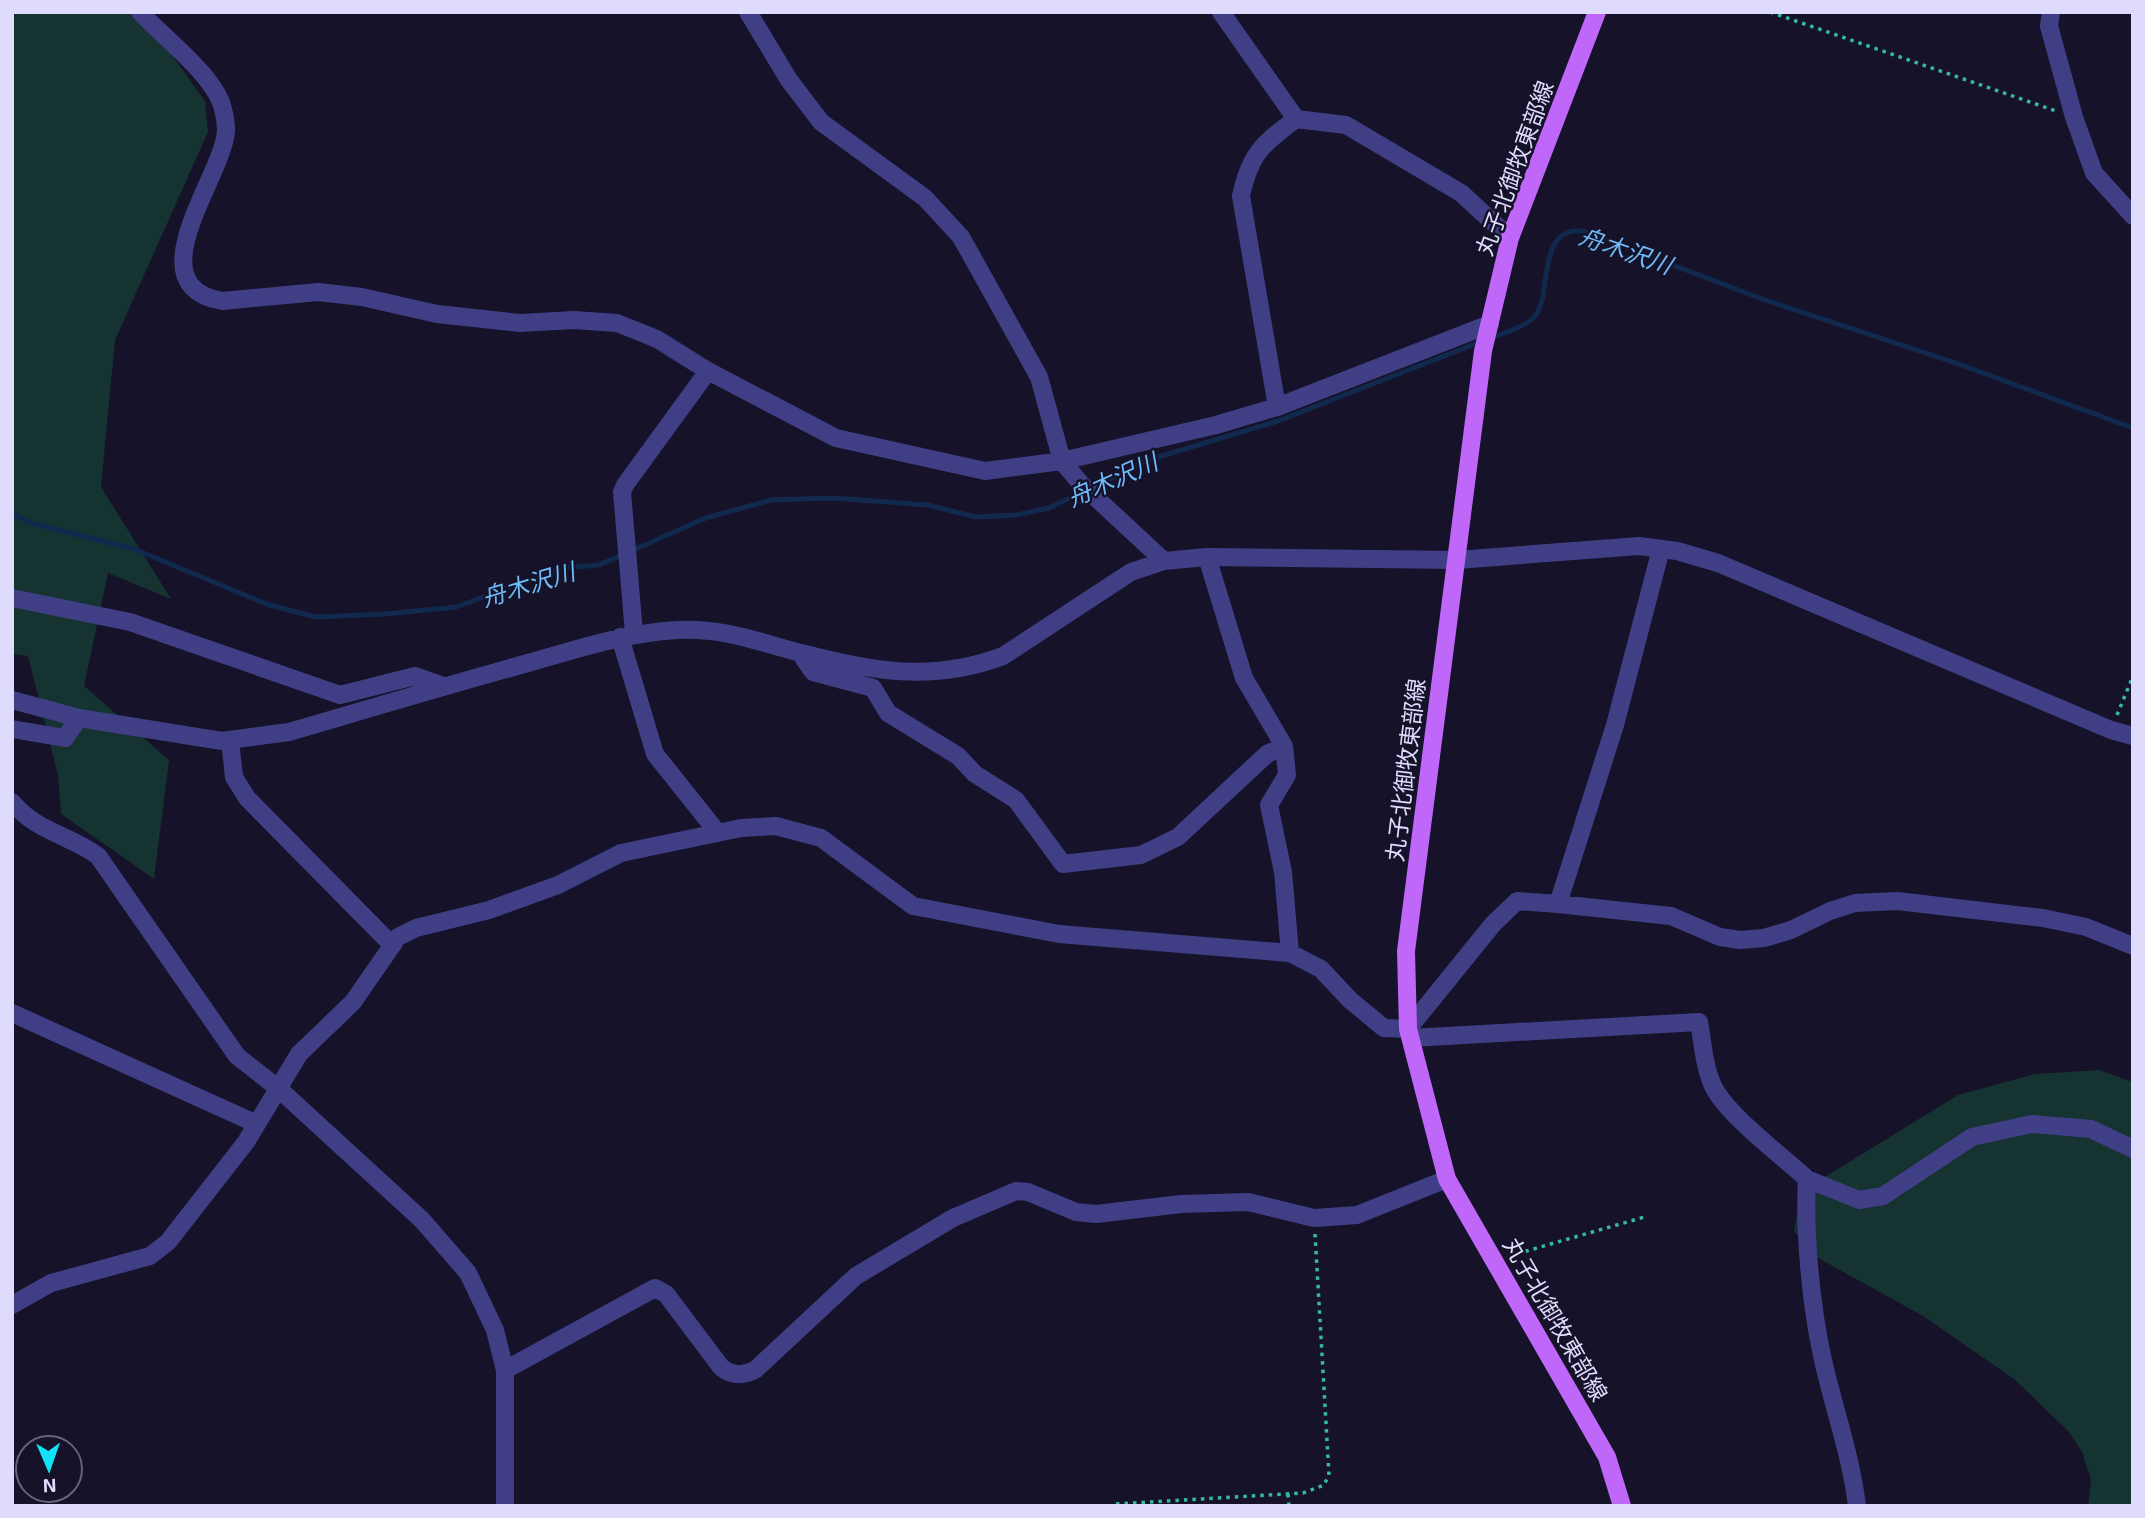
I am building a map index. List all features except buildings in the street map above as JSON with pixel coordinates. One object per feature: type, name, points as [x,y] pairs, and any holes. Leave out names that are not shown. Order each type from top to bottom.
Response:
[{"type":"main road","name":"丸子北御牧東部線","points":[[1597,12],[1510,238],[1483,351],[1406,951],[1409,1034],[1447,1179],[1607,1457],[1622,1506]]},
{"type":"street","points":[[140,12],[220,96],[226,132],[184,249],[183,268],[189,284],[198,292],[222,301],[318,292],[437,314],[520,323],[574,320],[617,323],[657,339],[708,371],[836,438],[887,452],[985,471],[1062,461],[1216,425],[1277,407],[1490,324]]},
{"type":"street","points":[[748,12],[789,80],[821,122],[925,198],[961,237],[1039,377],[1062,461],[1082,484],[1164,561]]},
{"type":"street","points":[[1221,12],[1296,119]]},
{"type":"street","points":[[2051,12],[2049,26],[2074,117],[2094,173],[2133,216]]},
{"type":"street","points":[[1277,407],[1241,196],[1247,166],[1269,139],[1296,119],[1346,125],[1461,193],[1510,238]]},
{"type":"street","points":[[708,371],[622,492],[627,635],[655,754],[718,833]]},
{"type":"street","points":[[12,700],[79,718],[230,740],[289,732],[627,635],[680,630],[753,637],[800,653],[901,673],[932,674],[982,664],[1026,642],[1131,572],[1164,561],[1207,557],[1457,560],[1639,545],[1731,568],[2111,730],[2133,736]]},
{"type":"street","points":[[1558,904],[1615,725],[1661,549]]},
{"type":"street","points":[[1207,557],[1244,678],[1284,746],[1287,775],[1269,805],[1283,872],[1290,953]]},
{"type":"street","points":[[12,598],[130,622],[340,695],[415,676],[443,686]]},
{"type":"street","points":[[800,653],[813,672],[873,688],[888,713],[958,756],[975,775],[1016,800],[1063,864],[1141,855],[1166,844],[1178,837],[1266,754],[1284,746]]},
{"type":"street","points":[[12,729],[65,738],[79,718]]},
{"type":"street","points":[[230,740],[234,777],[247,797],[391,944]]},
{"type":"street","points":[[12,802],[26,818],[45,831],[84,846],[98,856],[237,1056],[279,1089],[449,1247],[482,1297],[505,1370],[505,1506]]},
{"type":"street","points":[[12,1305],[51,1283],[150,1256],[168,1242],[257,1124],[299,1054],[353,1002],[391,944],[416,928],[489,910],[558,886],[621,853],[718,833],[776,826],[821,838],[913,906],[1059,934],[1290,953],[1321,969],[1350,1000],[1384,1028],[1409,1034],[1699,1022],[1707,1070],[1715,1090],[1728,1107],[1807,1179],[1858,1200],[1883,1196],[1972,1136],[2032,1124],[2091,1129],[2133,1149]]},
{"type":"street","points":[[1409,1034],[1493,924],[1517,901],[1671,916],[1720,937],[1740,940],[1764,938],[1791,930],[1830,911],[1855,903],[1897,901],[2043,918],[2086,927],[2133,946]]},
{"type":"street","points":[[12,1013],[257,1124]]},
{"type":"street","points":[[505,1370],[655,1288],[666,1294],[727,1373],[746,1374],[755,1370],[856,1276],[953,1218],[1016,1191],[1028,1192],[1076,1212],[1096,1214],[1181,1204],[1248,1202],[1314,1217],[1357,1215],[1447,1179]]},
{"type":"street","points":[[1807,1179],[1805,1209],[1819,1338],[1853,1475],[1857,1506]]},
{"type":"path","points":[[1770,12],[2074,117]]},
{"type":"path","points":[[2111,730],[2133,676]]},
{"type":"path","points":[[1494,1261],[1648,1216]]},
{"type":"path","points":[[1116,1504],[1288,1494],[1314,1490],[1324,1485],[1329,1475],[1314,1217]]},
{"type":"path","points":[[1288,1494],[1289,1506]]},
{"type":"green space","points":[[12,12],[141,12],[205,101],[208,132],[115,340],[101,487],[171,599],[108,573],[84,686],[169,760],[154,879],[61,814],[58,775],[28,656],[12,654]]},
{"type":"green space","points":[[2099,1070],[2133,1082],[2133,1506],[2088,1506],[2091,1480],[2082,1452],[2069,1432],[2014,1379],[1923,1316],[1818,1258],[1794,1231],[1798,1207],[1815,1183],[1958,1095],[2035,1074]]},
{"type":"waterway","name":"舟木沢川","points":[[1489,339],[1519,327],[1534,317],[1540,307],[1551,251],[1557,240],[1568,233],[1583,231],[1765,300],[1953,362],[2133,428]]},
{"type":"waterway","name":"舟木沢川","points":[[12,513],[31,523],[134,549],[269,605],[316,617],[456,607],[564,568],[599,565],[706,518],[771,500],[834,498],[927,505],[976,517],[1016,515],[1049,508],[1151,459],[1278,421],[1480,342]]}]
